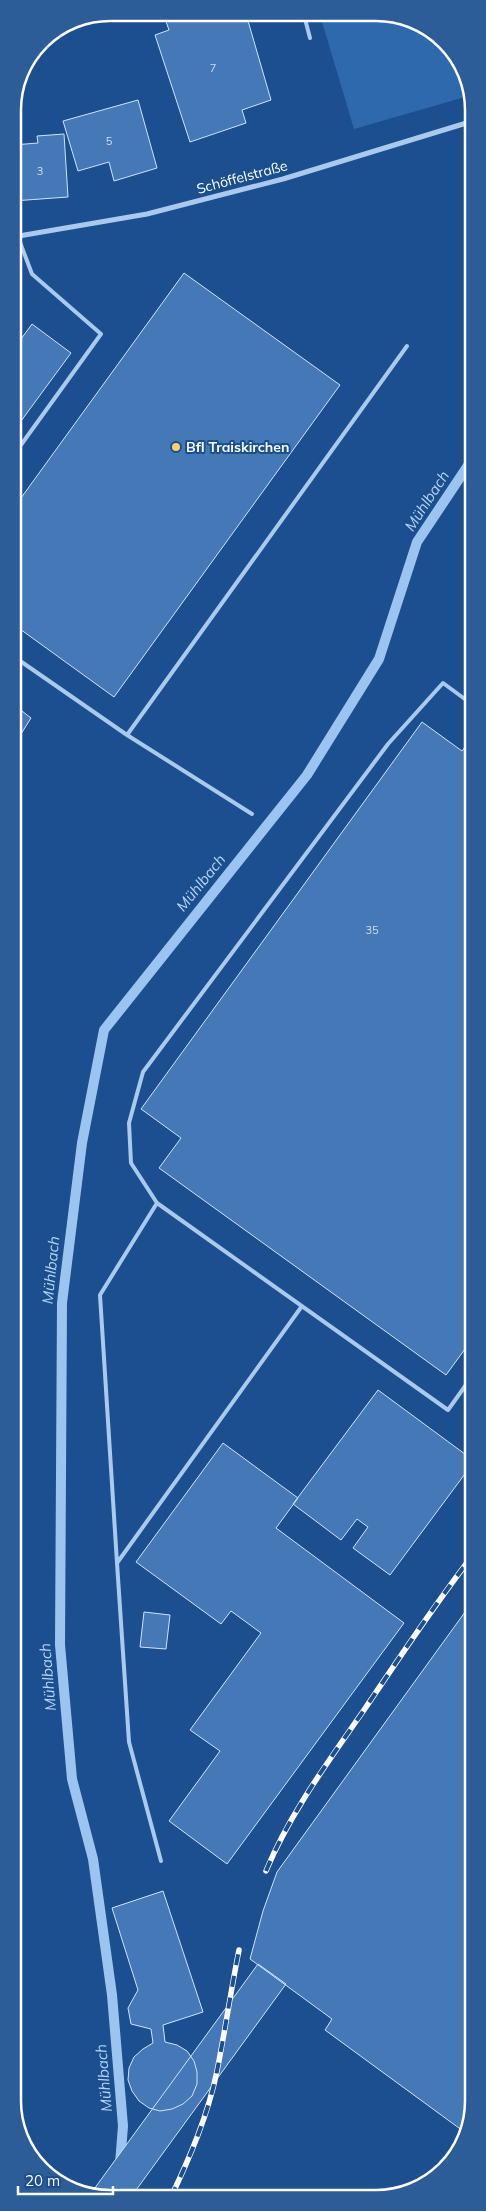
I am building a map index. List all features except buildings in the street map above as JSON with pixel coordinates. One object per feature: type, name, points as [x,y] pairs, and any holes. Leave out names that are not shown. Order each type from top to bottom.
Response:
[{"type":"street","name":"Schöffelstraße","points":[[21,236],[147,214],[282,179],[465,123]]},
{"type":"lane","points":[[306,21],[310,38]]},
{"type":"lane","points":[[21,250],[32,274],[100,334],[21,445]]},
{"type":"lane","points":[[126,736],[407,346]]},
{"type":"lane","points":[[21,662],[126,736],[252,814]]},
{"type":"lane","points":[[465,699],[443,683],[388,744],[143,1072],[129,1123],[130,1163],[157,1203],[448,1410],[465,1386]]},
{"type":"lane","points":[[157,1203],[100,1295],[129,1742],[161,1860]]},
{"type":"lane","points":[[117,1563],[302,1306]]},
{"type":"shaded area","points":[[322,21],[376,21],[399,24],[420,33],[443,51],[456,71],[464,97],[354,129]]},
{"type":"waterway","name":"Mühlbach","points":[[120,2164],[123,2126],[112,1995],[93,1859],[72,1779],[60,1645],[62,1303],[82,1143],[104,1030],[307,775],[379,659],[417,542],[465,470]]},
{"type":"railway","points":[[266,1871],[286,1829],[323,1768],[417,1631],[465,1566]]},
{"type":"railway","points":[[174,2190],[198,2136],[209,2104],[220,2056],[239,1950]]},
{"type":"place","name":"BfI Traiskirchen","points":[[176,447]]}]
